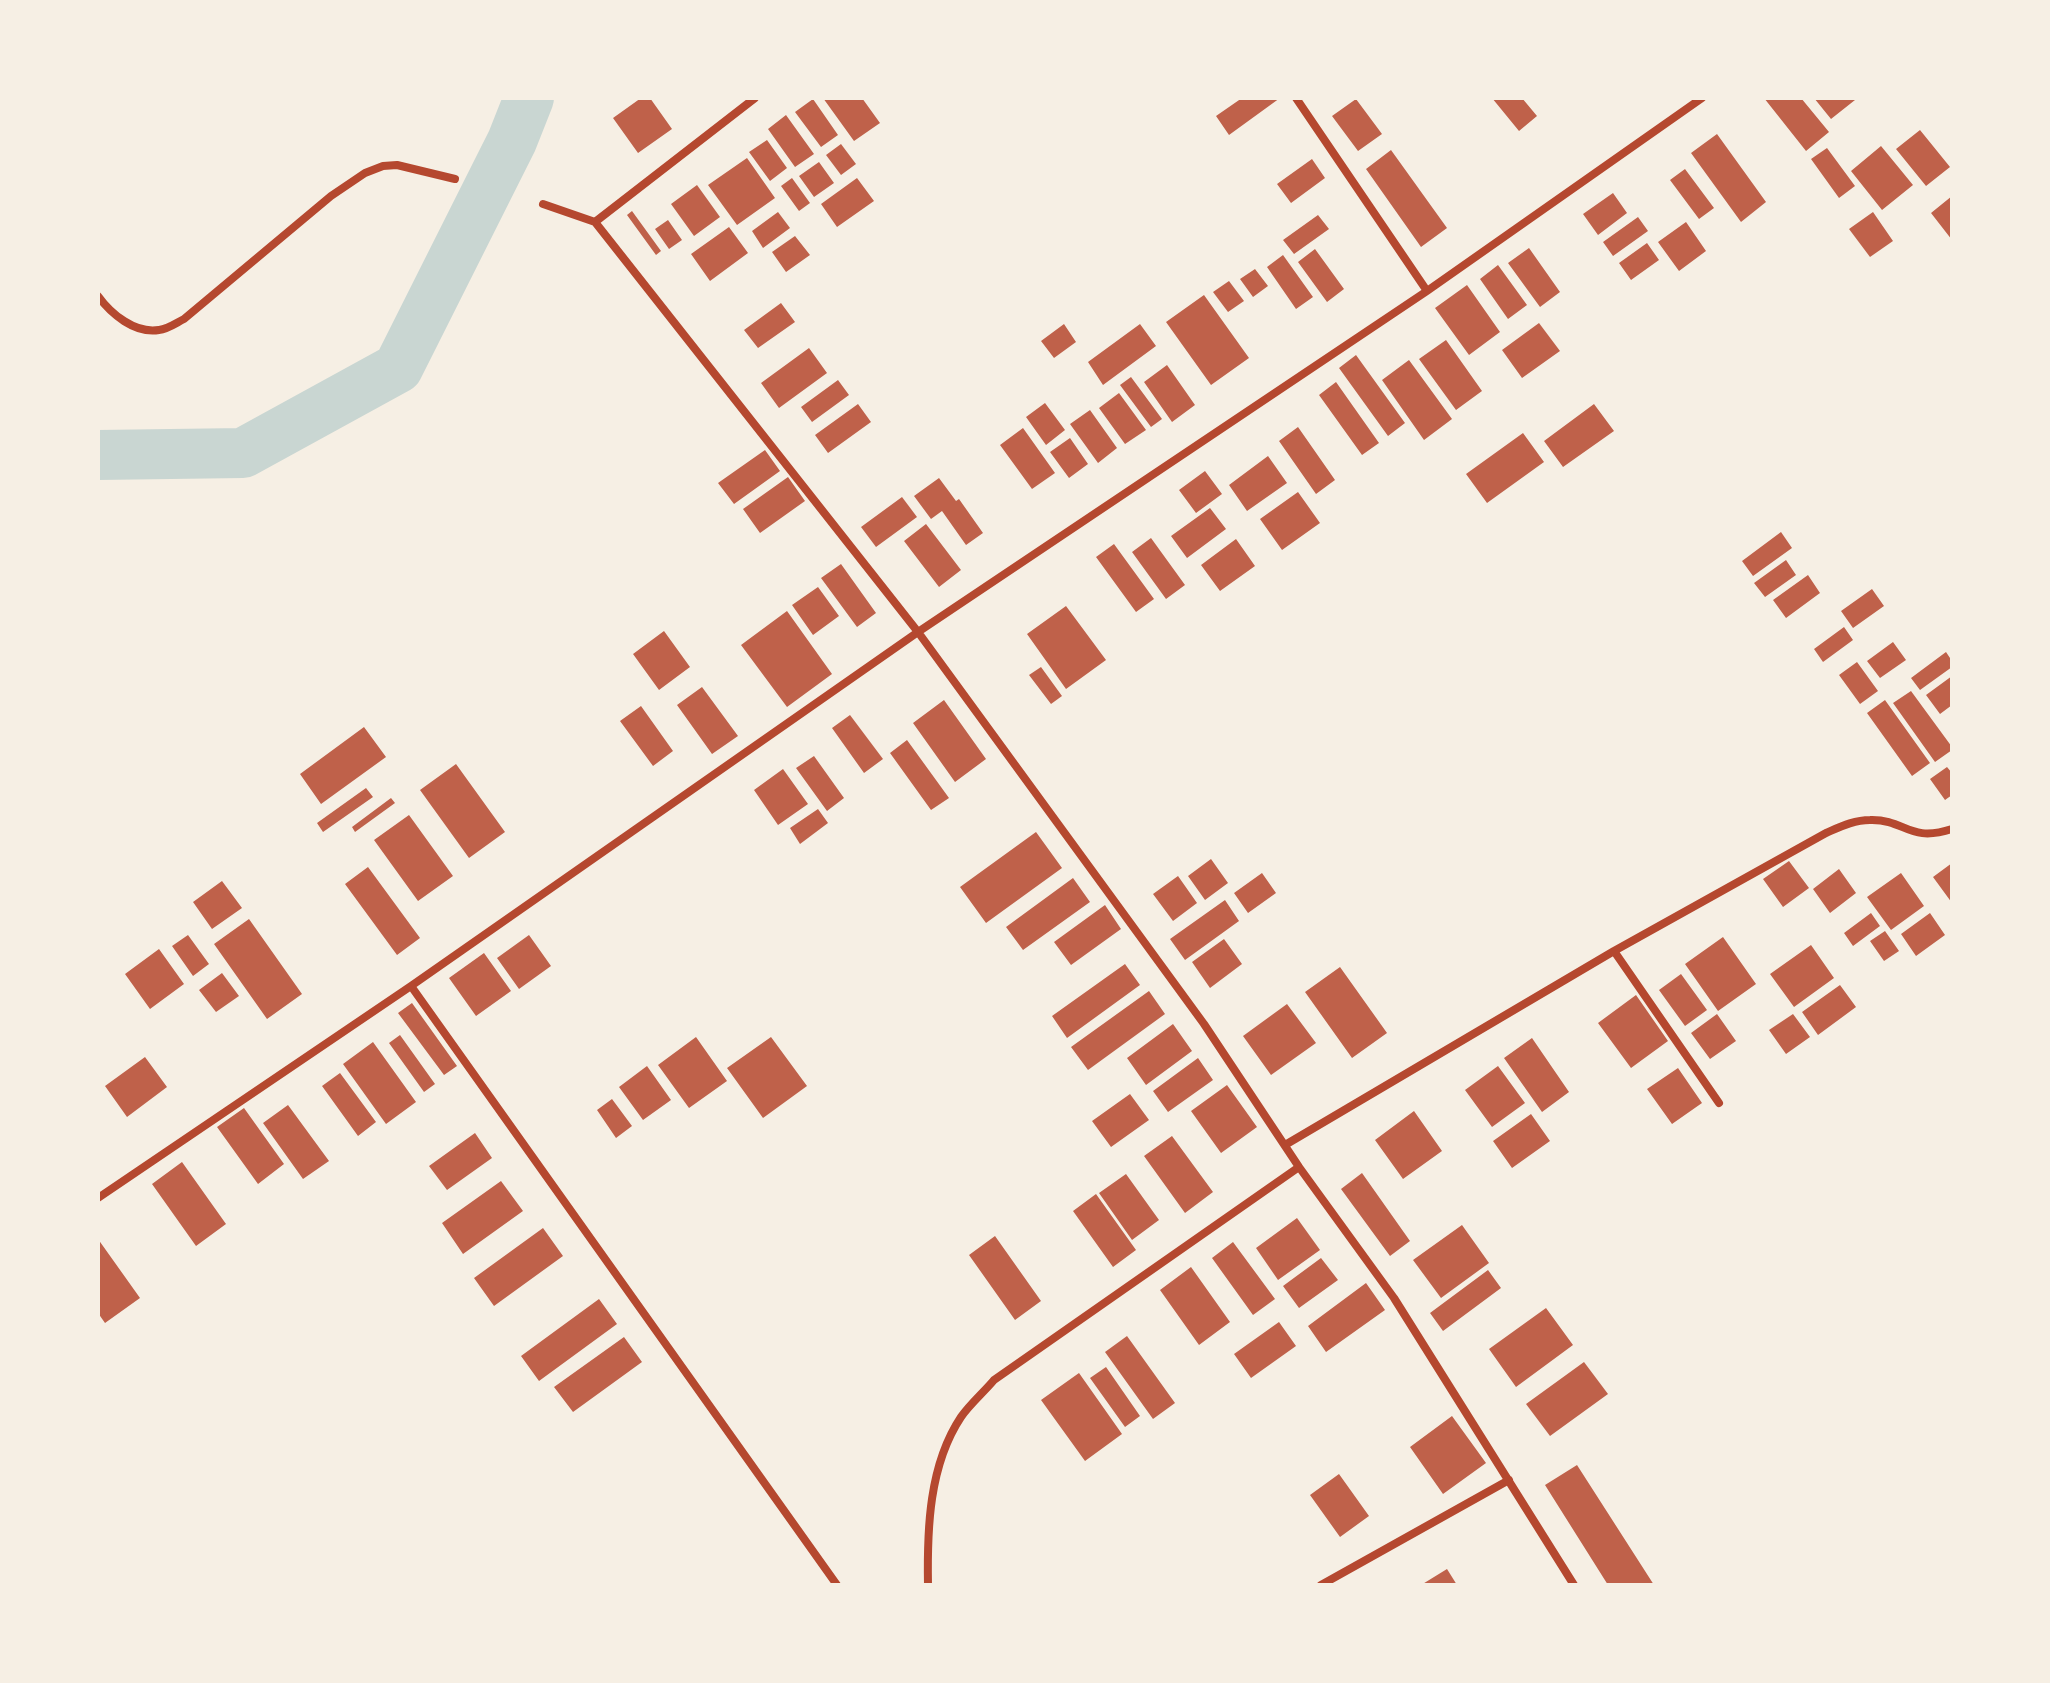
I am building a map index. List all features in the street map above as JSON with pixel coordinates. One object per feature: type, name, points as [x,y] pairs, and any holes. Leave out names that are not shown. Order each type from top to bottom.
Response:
[{"type":"street","points":[[595,222],[755,98]]},
{"type":"street","points":[[1296,98],[1427,291]]},
{"type":"street","points":[[98,1198],[411,986],[918,632],[1427,291],[1702,98]]},
{"type":"street","points":[[98,296],[123,320],[143,331],[162,330],[184,319],[331,196],[365,173],[383,166],[397,165],[455,179]]},
{"type":"street","points":[[543,204],[595,222],[918,632],[1204,1024],[1299,1167],[1394,1298],[1574,1585]]},
{"type":"street","points":[[1285,1145],[1614,951],[1826,833],[1850,823],[1871,820],[1890,823],[1916,834],[1934,835],[1952,829]]},
{"type":"street","points":[[1614,951],[1719,1103]]},
{"type":"street","points":[[411,986],[837,1585]]},
{"type":"street","points":[[928,1585],[930,1507],[943,1457],[969,1408],[994,1380],[1299,1167]]},
{"type":"street","points":[[1321,1585],[1509,1480]]},
{"type":"building","points":[[641,98],[650,98],[672,129],[638,153],[613,118]]},
{"type":"building","points":[[823,98],[862,98],[880,123],[854,141]]},
{"type":"building","points":[[1242,98],[1280,98],[1229,135],[1216,116]]},
{"type":"building","points":[[1492,98],[1522,98],[1537,116],[1519,131]]},
{"type":"building","points":[[1764,98],[1801,98],[1829,132],[1806,151]]},
{"type":"building","points":[[1814,98],[1853,98],[1855,100],[1831,119]]},
{"type":"building","points":[[813,99],[838,135],[821,147],[795,112]]},
{"type":"building","points":[[1356,99],[1382,134],[1358,151],[1332,116]]},
{"type":"building","points":[[786,115],[814,154],[795,167],[768,129]]},
{"type":"building","points":[[1920,130],[1950,167],[1926,186],[1896,149]]},
{"type":"building","points":[[1717,134],[1766,202],[1741,222],[1691,153]]},
{"type":"building","points":[[767,140],[787,168],[770,181],[749,152]]},
{"type":"building","points":[[841,144],[856,164],[841,175],[826,155]]},
{"type":"building","points":[[1881,146],[1913,185],[1882,210],[1851,171]]},
{"type":"building","points":[[1827,148],[1855,186],[1839,198],[1811,159]]},
{"type":"building","points":[[1391,150],[1447,228],[1421,247],[1366,169]]},
{"type":"building","points":[[747,158],[775,198],[737,225],[708,185]]},
{"type":"building","points":[[1312,159],[1325,178],[1291,203],[1277,184]]},
{"type":"building","points":[[819,162],[834,183],[814,197],[799,176]]},
{"type":"building","points":[[1685,169],[1714,208],[1699,219],[1670,180]]},
{"type":"building","points":[[792,178],[810,203],[799,211],[781,186]]},
{"type":"building","points":[[857,178],[874,201],[837,227],[821,204]]},
{"type":"building","points":[[697,185],[720,217],[694,236],[671,204]]},
{"type":"building","points":[[1613,193],[1627,213],[1598,235],[1583,214]]},
{"type":"building","points":[[1952,196],[1952,240],[1931,213]]},
{"type":"building","points":[[632,211],[661,251],[656,255],[627,215]]},
{"type":"building","points":[[778,212],[790,228],[763,248],[752,231]]},
{"type":"building","points":[[1873,212],[1893,241],[1870,257],[1849,229]]},
{"type":"building","points":[[1318,215],[1329,229],[1294,254],[1283,240]]},
{"type":"building","points":[[1638,217],[1648,231],[1613,256],[1603,242]]},
{"type":"building","points":[[668,220],[682,240],[669,249],[655,229]]},
{"type":"building","points":[[1686,222],[1706,251],[1679,271],[1658,242]]},
{"type":"building","points":[[729,227],[748,253],[710,281],[691,254]]},
{"type":"building","points":[[795,236],[810,255],[786,272],[772,252]]},
{"type":"building","points":[[1647,243],[1659,260],[1631,280],[1619,263]]},
{"type":"building","points":[[1529,248],[1560,292],[1540,307],[1508,263]]},
{"type":"building","points":[[1315,249],[1344,289],[1327,302],[1298,262]]},
{"type":"building","points":[[1283,255],[1313,297],[1296,309],[1267,267]]},
{"type":"building","points":[[1498,265],[1527,305],[1508,319],[1480,279]]},
{"type":"building","points":[[1255,269],[1268,286],[1253,297],[1240,279]]},
{"type":"building","points":[[1229,281],[1244,301],[1228,312],[1213,292]]},
{"type":"building","points":[[1467,285],[1500,332],[1469,355],[1435,308]]},
{"type":"building","points":[[1204,295],[1249,358],[1211,385],[1166,322]]},
{"type":"building","points":[[781,303],[795,322],[758,348],[744,330]]},
{"type":"building","points":[[1539,323],[1560,351],[1522,378],[1502,350]]},
{"type":"building","points":[[1064,324],[1076,342],[1054,358],[1041,341]]},
{"type":"building","points":[[1140,324],[1156,346],[1103,385],[1088,362]]},
{"type":"building","points":[[1446,340],[1482,391],[1456,410],[1419,359]]},
{"type":"building","points":[[809,348],[827,373],[779,408],[761,383]]},
{"type":"building","points":[[1356,355],[1405,423],[1388,436],[1339,368]]},
{"type":"building","points":[[1409,360],[1452,419],[1424,440],[1382,380]]},
{"type":"building","points":[[1167,365],[1195,405],[1172,422],[1144,382]]},
{"type":"building","points":[[1131,377],[1162,419],[1151,427],[1120,385]]},
{"type":"building","points":[[838,380],[849,395],[812,422],[801,407]]},
{"type":"building","points":[[1336,382],[1379,443],[1362,455],[1319,395]]},
{"type":"building","points":[[1119,393],[1146,430],[1125,444],[1099,408]]},
{"type":"building","points":[[1045,403],[1065,430],[1046,445],[1026,417]]},
{"type":"building","points":[[858,404],[871,422],[828,453],[815,435]]},
{"type":"building","points":[[1594,404],[1614,431],[1563,467],[1544,441]]},
{"type":"building","points":[[1090,410],[1117,448],[1098,463],[1070,424]]},
{"type":"building","points":[[1298,427],[1335,480],[1316,494],[1279,441]]},
{"type":"building","points":[[1023,428],[1055,473],[1032,489],[1000,445]]},
{"type":"building","points":[[1523,433],[1544,462],[1487,503],[1466,474]]},
{"type":"building","points":[[1070,438],[1088,464],[1069,478],[1050,452]]},
{"type":"building","points":[[765,450],[780,471],[734,504],[718,483]]},
{"type":"building","points":[[1268,456],[1287,483],[1247,511],[1229,485]]},
{"type":"building","points":[[1205,471],[1222,494],[1196,513],[1179,490]]},
{"type":"building","points":[[788,477],[805,501],[760,533],[743,509]]},
{"type":"building","points":[[939,478],[956,501],[959,499],[983,533],[966,545],[942,511],[931,519],[914,496]]},
{"type":"building","points":[[1298,492],[1320,523],[1282,550],[1260,519]]},
{"type":"building","points":[[902,497],[917,517],[876,547],[861,527]]},
{"type":"building","points":[[1210,508],[1226,529],[1187,558],[1171,536]]},
{"type":"building","points":[[926,524],[961,570],[939,587],[904,541]]},
{"type":"building","points":[[1781,532],[1792,548],[1753,576],[1742,561]]},
{"type":"building","points":[[1151,538],[1185,585],[1166,599],[1132,552]]},
{"type":"building","points":[[1236,539],[1255,566],[1220,591],[1201,565]]},
{"type":"building","points":[[1114,544],[1154,599],[1136,612],[1096,557]]},
{"type":"building","points":[[1786,560],[1796,575],[1765,597],[1754,583]]},
{"type":"building","points":[[841,564],[876,613],[857,627],[821,578]]},
{"type":"building","points":[[1808,575],[1820,593],[1786,618],[1773,600]]},
{"type":"building","points":[[818,587],[839,616],[813,635],[792,605]]},
{"type":"building","points":[[1872,589],[1884,606],[1853,628],[1841,611]]},
{"type":"building","points":[[1066,606],[1106,660],[1066,689],[1027,634]]},
{"type":"building","points":[[787,611],[832,674],[787,707],[741,645]]},
{"type":"building","points":[[1844,627],[1853,640],[1823,662],[1814,649]]},
{"type":"building","points":[[664,631],[690,667],[659,690],[633,654]]},
{"type":"building","points":[[1893,642],[1906,660],[1880,678],[1867,661]]},
{"type":"building","points":[[1946,652],[1952,667],[1920,690],[1911,678]]},
{"type":"building","points":[[1857,662],[1878,691],[1860,704],[1839,675]]},
{"type":"building","points":[[1041,667],[1062,696],[1051,704],[1029,675]]},
{"type":"building","points":[[1952,676],[1952,705],[1940,714],[1926,695]]},
{"type":"building","points":[[702,687],[738,736],[712,754],[677,705]]},
{"type":"building","points":[[1911,691],[1952,747],[1935,762],[1893,703]]},
{"type":"building","points":[[944,700],[986,759],[955,782],[913,723]]},
{"type":"building","points":[[1885,700],[1930,763],[1912,776],[1867,713]]},
{"type":"building","points":[[641,706],[673,751],[653,766],[620,721]]},
{"type":"building","points":[[850,715],[883,759],[864,773],[832,728]]},
{"type":"building","points":[[364,727],[386,757],[321,804],[300,774]]},
{"type":"building","points":[[907,740],[949,798],[931,810],[890,753]]},
{"type":"building","points":[[814,756],[844,798],[827,811],[796,768]]},
{"type":"building","points":[[456,764],[505,832],[469,858],[420,790]]},
{"type":"building","points":[[1947,767],[1952,773],[1952,795],[1945,800],[1930,779]]},
{"type":"building","points":[[783,769],[808,804],[778,825],[754,790]]},
{"type":"building","points":[[366,788],[373,797],[323,832],[317,823]]},
{"type":"building","points":[[391,798],[395,803],[355,832],[352,827]]},
{"type":"building","points":[[818,809],[828,823],[800,844],[790,828]]},
{"type":"building","points":[[409,815],[453,876],[418,901],[374,840]]},
{"type":"building","points":[[1036,832],[1062,868],[986,923],[960,887]]},
{"type":"building","points":[[1211,859],[1228,883],[1205,900],[1188,876]]},
{"type":"building","points":[[1789,861],[1809,888],[1783,907],[1763,879]]},
{"type":"building","points":[[1952,863],[1952,903],[1933,877]]},
{"type":"building","points":[[368,867],[420,938],[397,955],[345,884]]},
{"type":"building","points":[[1839,869],[1856,893],[1830,913],[1813,889]]},
{"type":"building","points":[[1262,873],[1276,893],[1248,913],[1234,893]]},
{"type":"building","points":[[1901,873],[1924,906],[1891,930],[1867,897]]},
{"type":"building","points":[[1178,876],[1197,903],[1173,921],[1153,894]]},
{"type":"building","points":[[1073,878],[1090,902],[1023,950],[1006,927]]},
{"type":"building","points":[[222,881],[242,908],[212,929],[193,902]]},
{"type":"building","points":[[1225,900],[1239,921],[1185,960],[1170,939]]},
{"type":"building","points":[[1105,905],[1121,929],[1071,965],[1054,942]]},
{"type":"building","points":[[1871,913],[1880,926],[1853,946],[1844,933]]},
{"type":"building","points":[[1930,913],[1945,935],[1916,956],[1901,934]]},
{"type":"building","points":[[249,919],[302,994],[267,1019],[214,944]]},
{"type":"building","points":[[1885,931],[1899,951],[1884,961],[1870,941]]},
{"type":"building","points":[[188,935],[209,964],[193,976],[172,946]]},
{"type":"building","points":[[529,935],[551,966],[519,989],[497,958]]},
{"type":"building","points":[[1723,937],[1756,984],[1718,1011],[1685,964]]},
{"type":"building","points":[[1224,939],[1242,964],[1210,988],[1192,962]]},
{"type":"building","points":[[1811,945],[1834,978],[1794,1007],[1770,974]]},
{"type":"building","points":[[159,949],[184,984],[150,1009],[125,974]]},
{"type":"building","points":[[484,953],[511,991],[476,1016],[449,978]]},
{"type":"building","points":[[1125,964],[1140,985],[1067,1038],[1052,1016]]},
{"type":"building","points":[[1340,967],[1387,1033],[1352,1058],[1305,992]]},
{"type":"building","points":[[222,973],[239,996],[216,1012],[199,990]]},
{"type":"building","points":[[1681,974],[1707,1010],[1685,1026],[1659,990]]},
{"type":"building","points":[[1840,985],[1856,1007],[1818,1035],[1802,1012]]},
{"type":"building","points":[[1149,991],[1165,1014],[1088,1070],[1071,1047]]},
{"type":"building","points":[[1636,995],[1668,1041],[1631,1068],[1598,1023]]},
{"type":"building","points":[[412,1003],[457,1066],[444,1075],[398,1013]]},
{"type":"building","points":[[1287,1004],[1316,1043],[1271,1075],[1243,1036]]},
{"type":"building","points":[[1717,1014],[1736,1041],[1710,1059],[1691,1033]]},
{"type":"building","points":[[1793,1014],[1810,1037],[1786,1054],[1769,1030]]},
{"type":"building","points":[[1173,1024],[1192,1051],[1146,1085],[1127,1058]]},
{"type":"building","points":[[400,1035],[435,1084],[424,1092],[389,1043]]},
{"type":"building","points":[[696,1037],[727,1081],[689,1108],[658,1065]]},
{"type":"building","points":[[771,1037],[807,1086],[763,1118],[727,1068]]},
{"type":"building","points":[[1532,1038],[1569,1092],[1542,1112],[1504,1058]]},
{"type":"building","points":[[373,1042],[416,1102],[386,1124],[343,1064]]},
{"type":"building","points":[[145,1057],[167,1087],[127,1117],[105,1086]]},
{"type":"building","points":[[1198,1058],[1213,1080],[1168,1112],[1153,1091]]},
{"type":"building","points":[[647,1066],[671,1100],[643,1120],[619,1087]]},
{"type":"building","points":[[1498,1066],[1525,1103],[1492,1127],[1465,1090]]},
{"type":"building","points":[[1678,1068],[1702,1103],[1672,1124],[1647,1089]]},
{"type":"building","points":[[340,1073],[376,1122],[358,1136],[322,1086]]},
{"type":"building","points":[[1227,1085],[1257,1127],[1221,1153],[1191,1111]]},
{"type":"building","points":[[1130,1094],[1149,1120],[1111,1147],[1092,1121]]},
{"type":"building","points":[[612,1099],[632,1126],[616,1138],[597,1110]]},
{"type":"building","points":[[288,1105],[329,1161],[303,1179],[263,1123]]},
{"type":"building","points":[[244,1108],[284,1164],[258,1184],[217,1127]]},
{"type":"building","points":[[1414,1111],[1442,1151],[1403,1179],[1375,1140]]},
{"type":"building","points":[[1531,1114],[1550,1141],[1512,1168],[1493,1141]]},
{"type":"building","points":[[475,1133],[492,1158],[447,1190],[429,1166]]},
{"type":"building","points":[[1172,1136],[1213,1192],[1185,1213],[1144,1156]]},
{"type":"building","points":[[182,1162],[226,1224],[196,1246],[152,1184]]},
{"type":"building","points":[[1362,1173],[1410,1241],[1390,1256],[1341,1189]]},
{"type":"building","points":[[1126,1174],[1159,1220],[1132,1240],[1099,1193]]},
{"type":"building","points":[[501,1181],[523,1211],[463,1254],[442,1223]]},
{"type":"building","points":[[1096,1194],[1136,1250],[1113,1267],[1073,1211]]},
{"type":"building","points":[[1297,1218],[1320,1250],[1278,1280],[1256,1248]]},
{"type":"building","points":[[1462,1225],[1489,1263],[1441,1298],[1413,1260]]},
{"type":"building","points":[[543,1228],[563,1256],[494,1306],[474,1278]]},
{"type":"building","points":[[995,1236],[1041,1301],[1015,1320],[969,1255]]},
{"type":"building","points":[[98,1239],[140,1298],[105,1323],[98,1313]]},
{"type":"building","points":[[1233,1242],[1275,1299],[1253,1315],[1212,1258]]},
{"type":"building","points":[[1321,1258],[1338,1280],[1299,1308],[1283,1286]]},
{"type":"building","points":[[1191,1267],[1230,1322],[1199,1345],[1160,1290]]},
{"type":"building","points":[[1488,1270],[1501,1288],[1443,1331],[1430,1313]]},
{"type":"building","points":[[1366,1283],[1385,1310],[1326,1352],[1308,1326]]},
{"type":"building","points":[[599,1299],[617,1324],[539,1381],[521,1356]]},
{"type":"building","points":[[1546,1308],[1573,1345],[1516,1387],[1489,1349]]},
{"type":"building","points":[[1279,1322],[1296,1346],[1251,1378],[1234,1354]]},
{"type":"building","points":[[1127,1336],[1175,1403],[1153,1419],[1105,1352]]},
{"type":"building","points":[[624,1337],[642,1362],[573,1412],[554,1387]]},
{"type":"building","points":[[1584,1362],[1608,1394],[1550,1436],[1526,1404]]},
{"type":"building","points":[[1106,1367],[1140,1416],[1125,1427],[1090,1378]]},
{"type":"building","points":[[1079,1373],[1122,1434],[1085,1461],[1041,1400]]},
{"type":"building","points":[[1452,1416],[1486,1463],[1443,1494],[1410,1447]]},
{"type":"building","points":[[1577,1465],[1654,1585],[1608,1585],[1545,1485]]},
{"type":"building","points":[[1339,1474],[1369,1516],[1340,1537],[1310,1495]]},
{"type":"building","points":[[1447,1569],[1457,1585],[1421,1585]]},
{"type":"waterway","points":[[98,455],[243,453],[398,368],[512,141],[529,98]]}]
